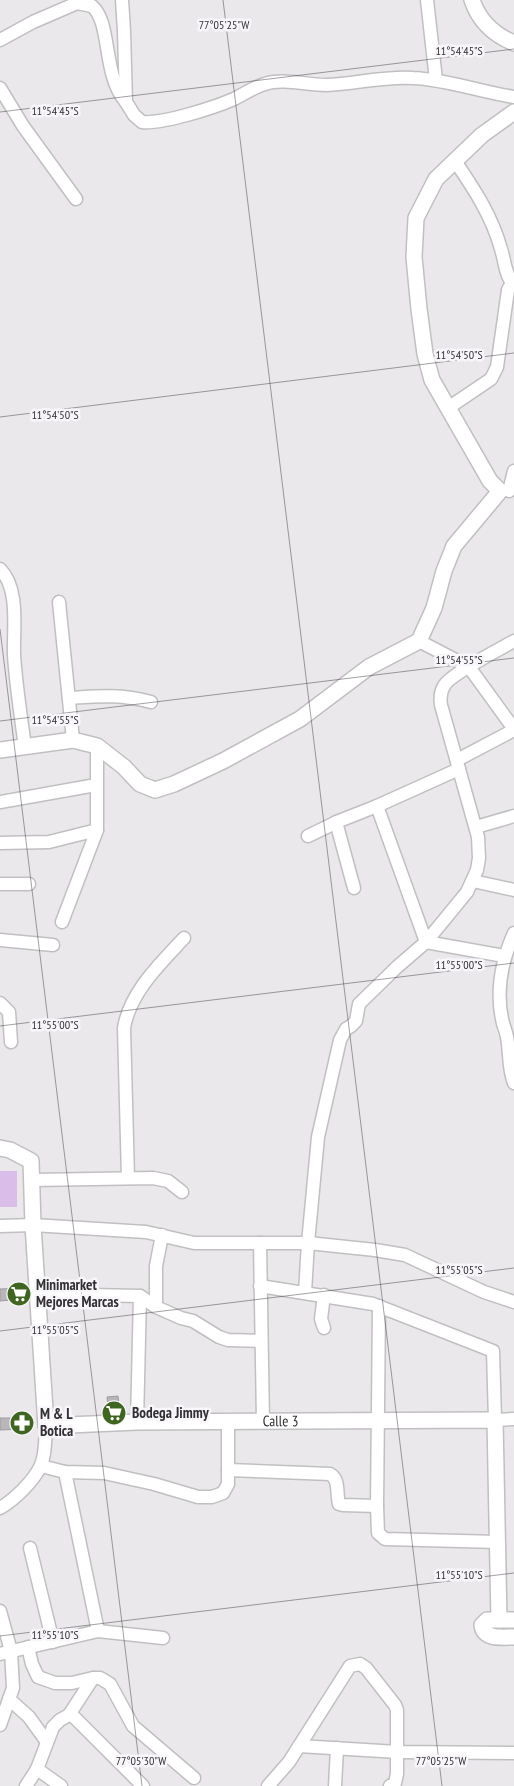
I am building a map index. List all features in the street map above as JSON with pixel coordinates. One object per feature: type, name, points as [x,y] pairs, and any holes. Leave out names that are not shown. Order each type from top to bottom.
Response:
[{"type":"street","points":[[122,0],[126,102]]},
{"type":"street","points":[[427,0],[436,80]]},
{"type":"street","points":[[472,0],[478,14],[488,28],[497,35],[514,43]]},
{"type":"street","points":[[0,40],[33,22],[77,4],[92,6],[101,17],[108,61],[115,86],[138,119],[142,122],[151,123],[224,103],[271,82],[327,85],[399,78],[436,80],[514,97]]},
{"type":"street","points":[[0,88],[23,126],[76,199]]},
{"type":"street","points":[[508,491],[490,481],[432,380],[419,308],[414,257],[416,218],[436,179],[482,135],[514,112]]},
{"type":"street","points":[[448,408],[491,379],[497,367],[508,290],[513,284],[507,273],[501,248],[488,215],[455,161]]},
{"type":"street","points":[[0,750],[73,740],[97,746],[124,767],[140,784],[155,790],[174,784],[224,761],[300,719],[369,667],[419,641],[434,608],[444,571],[454,546],[508,491],[514,471]]},
{"type":"street","points":[[0,569],[10,588],[15,611],[14,654],[25,748]]},
{"type":"street","points":[[59,602],[73,740]]},
{"type":"street","points":[[308,836],[336,822],[377,806],[458,765],[514,730],[469,668],[419,641]]},
{"type":"street","points":[[306,1292],[308,1243],[318,1137],[340,1040],[346,1028],[356,1021],[359,1004],[396,966],[426,942],[467,892],[473,881],[479,858],[476,827],[441,705],[441,692],[447,680],[514,641]]},
{"type":"street","points":[[68,698],[130,696],[152,702]]},
{"type":"street","points":[[62,922],[97,830],[97,746]]},
{"type":"street","points":[[0,802],[96,785]]},
{"type":"street","points":[[377,806],[426,942]]},
{"type":"street","points":[[476,827],[514,816]]},
{"type":"street","points":[[336,822],[354,888]]},
{"type":"street","points":[[0,843],[49,842],[97,830]]},
{"type":"street","points":[[473,881],[514,890]]},
{"type":"street","points":[[0,884],[29,884]]},
{"type":"street","points":[[514,933],[504,956],[499,997],[514,1083]]},
{"type":"street","points":[[128,1178],[124,1028],[126,1018],[133,1002],[150,976],[184,938]]},
{"type":"street","points":[[0,940],[53,945]]},
{"type":"street","points":[[426,942],[504,956]]},
{"type":"street","points":[[0,1003],[9,1012],[12,1042]]},
{"type":"street","points":[[0,1148],[10,1150],[31,1161],[33,1225],[39,1294],[46,1426],[45,1449],[41,1466],[23,1490],[0,1508]]},
{"type":"street","points":[[33,1180],[153,1178],[168,1181],[182,1192]]},
{"type":"street","points":[[0,1226],[33,1225],[146,1232],[194,1242],[308,1243],[375,1250],[405,1255],[484,1292],[514,1302]]},
{"type":"street","points":[[156,1307],[156,1266],[162,1236]]},
{"type":"street","points":[[260,1243],[263,1422]]},
{"type":"street","points":[[260,1286],[324,1295],[379,1306],[493,1351],[498,1542],[507,1620],[487,1620],[482,1625],[486,1635],[514,1637]]},
{"type":"street","points":[[39,1294],[140,1296],[156,1307],[192,1321],[219,1337],[228,1340],[261,1340]]},
{"type":"street","points":[[324,1295],[321,1319],[324,1328]]},
{"type":"street","points":[[137,1422],[140,1296]]},
{"type":"street","points":[[379,1306],[378,1533],[385,1539],[498,1542]]},
{"type":"street","name":"Calle 3","points":[[46,1426],[137,1422],[514,1420]]},
{"type":"street","points":[[41,1466],[65,1472],[104,1473],[154,1484],[198,1498],[212,1497],[223,1493],[228,1484],[228,1421]]},
{"type":"street","points":[[228,1470],[330,1474],[337,1482],[339,1504],[377,1506]]},
{"type":"street","points":[[65,1472],[98,1631]]},
{"type":"street","points":[[30,1548],[53,1642]]},
{"type":"street","points":[[0,1611],[13,1688],[0,1725]]},
{"type":"street","points":[[6,1652],[98,1631],[163,1638]]},
{"type":"street","points":[[28,1647],[32,1664],[38,1677],[56,1683],[100,1678],[110,1684],[134,1726],[194,1778]]},
{"type":"street","points":[[268,1786],[289,1762],[350,1666],[360,1664],[366,1668],[397,1710],[397,1774],[395,1783],[390,1786]]},
{"type":"street","points":[[26,1786],[36,1769],[53,1727],[69,1715],[93,1678]]},
{"type":"street","points":[[9,1699],[29,1717],[48,1742]]},
{"type":"street","points":[[69,1715],[73,1716],[84,1726],[143,1786]]},
{"type":"street","points":[[299,1746],[398,1752],[514,1753]]},
{"type":"street","points":[[334,1786],[337,1748]]},
{"type":"street","points":[[36,1769],[61,1786]]},
{"type":"shaded area","points":[[0,1171],[17,1171],[17,1207],[0,1207]]},
{"type":"building","points":[[24,1288],[24,1299],[0,1301],[0,1289]]},
{"type":"building","points":[[118,1396],[120,1413],[109,1414],[107,1397]]},
{"type":"building","points":[[0,1418],[26,1418],[26,1429],[0,1430]]},
{"type":"place","name":"Minimarket Mejores Marcas","points":[[19,1294]]},
{"type":"place","name":"Bodega Jimmy","points":[[114,1413]]},
{"type":"place","name":"M & L Botica","points":[[22,1423]]}]
